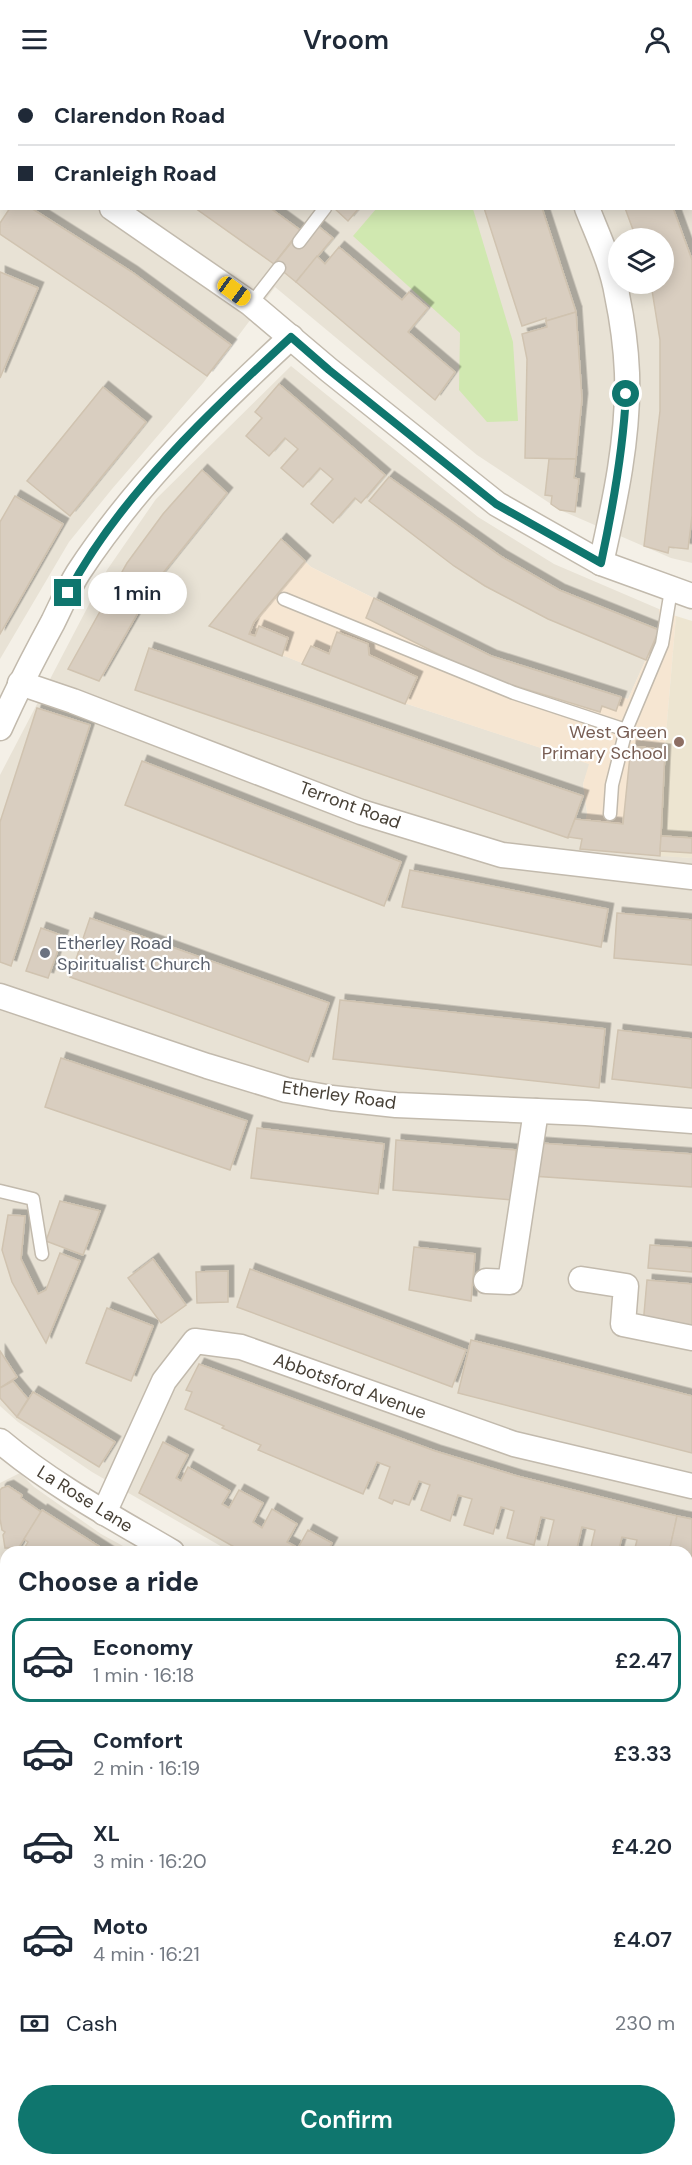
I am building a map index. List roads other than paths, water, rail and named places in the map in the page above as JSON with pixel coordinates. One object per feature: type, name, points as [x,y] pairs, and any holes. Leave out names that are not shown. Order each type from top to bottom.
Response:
[{"type":"street","points":[[115,210],[251,304],[329,370],[496,504],[601,563],[682,593]]},
{"type":"street","points":[[588,210],[617,293],[627,372],[624,440],[617,491],[601,563]]},
{"type":"street","points":[[0,728],[20,683],[77,575],[126,507],[146,481],[238,386],[291,337]]},
{"type":"street","name":"Terront Road","points":[[20,683],[73,701],[361,812],[502,855],[692,877]]},
{"type":"street","name":"Etherley Road","points":[[0,996],[207,1066],[286,1089],[332,1098],[396,1105],[692,1121]]},
{"type":"street","points":[[486,1281],[510,1282],[536,1111]]},
{"type":"street","points":[[581,1279],[626,1286],[623,1324],[692,1338]]},
{"type":"street","name":"Abbotsford Avenue","points":[[104,1513],[164,1381],[195,1341],[241,1347],[514,1444],[692,1486]]},
{"type":"street","name":"La Rose Lane","points":[[0,1441],[18,1457],[104,1513],[162,1546]]},
{"type":"lane","points":[[299,242],[323,210]]},
{"type":"lane","points":[[251,304],[279,268]]},
{"type":"lane","points":[[610,814],[612,785],[626,730],[682,593]]},
{"type":"lane","points":[[284,599],[514,693],[626,730]]},
{"type":"lane","points":[[0,1191],[33,1199],[42,1254]]},
{"type":"place","name":"West Green Primary School","points":[[679,742]]},
{"type":"place","name":"Etherley Road Spiritualist Church","points":[[45,953]]}]
